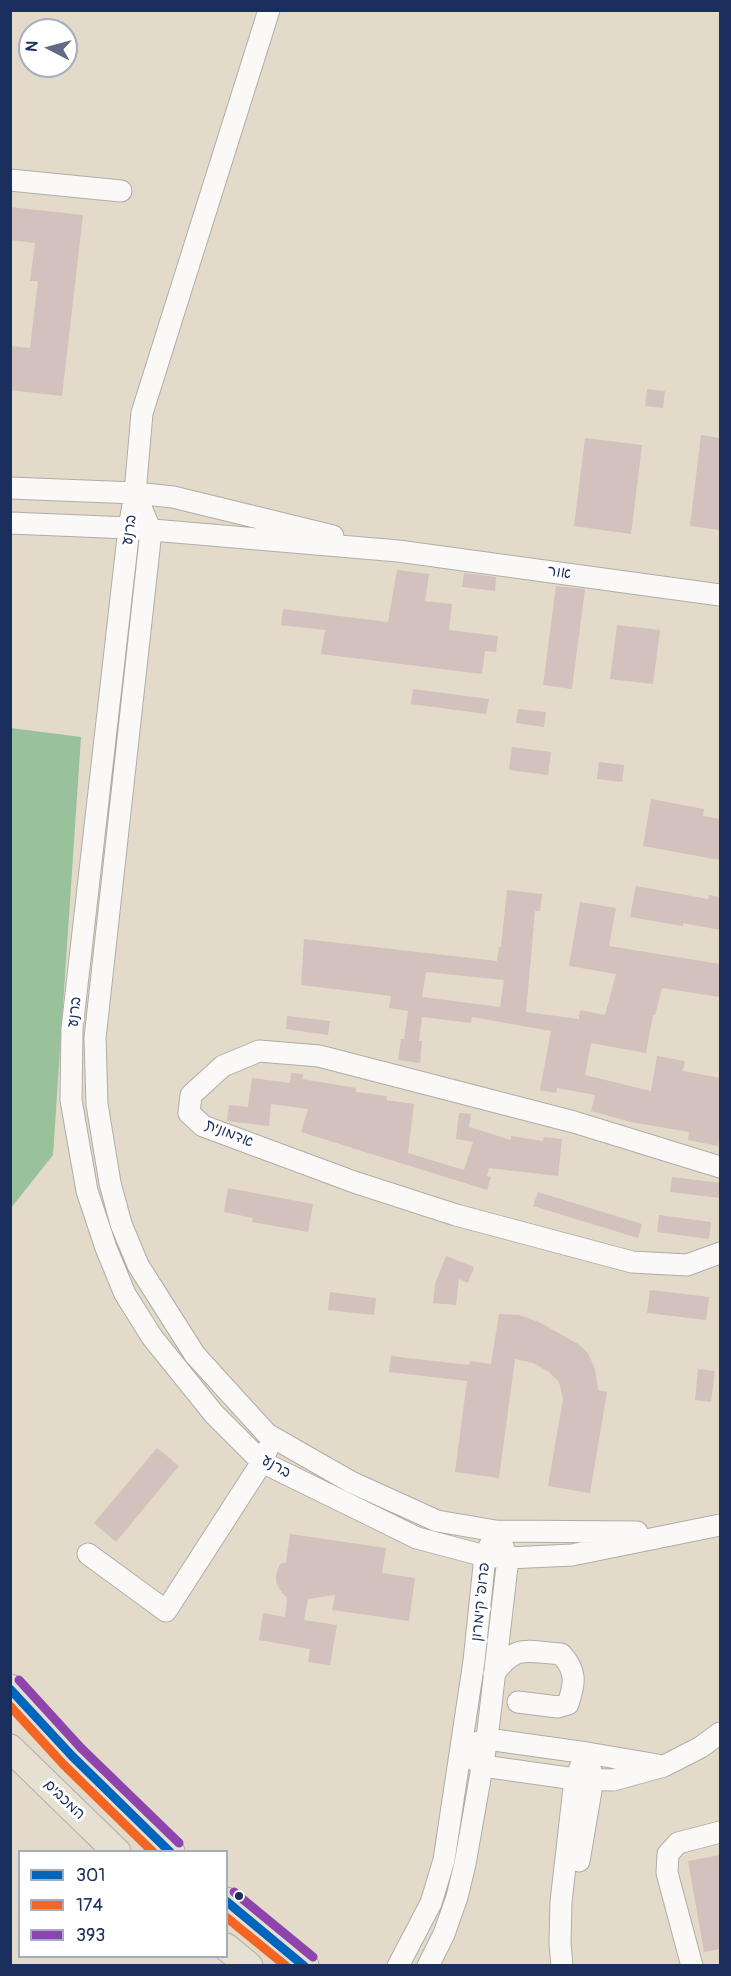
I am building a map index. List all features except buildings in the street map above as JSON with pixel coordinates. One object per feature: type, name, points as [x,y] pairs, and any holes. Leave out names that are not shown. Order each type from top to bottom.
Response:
[{"type":"main road","points":[[10,1688],[72,1756],[170,1850]]},
{"type":"main road","name":"המכבים","points":[[10,1748],[116,1850]]},
{"type":"main road","points":[[228,1903],[305,1965]]},
{"type":"main road","points":[[228,1950],[249,1965]]},
{"type":"street","points":[[97,491],[114,486],[125,476],[135,457],[142,413],[269,10]]},
{"type":"street","points":[[10,180],[122,191]]},
{"type":"street","points":[[135,493],[142,413]]},
{"type":"street","points":[[10,488],[135,493],[173,497],[398,551]]},
{"type":"street","name":"ברנע","points":[[135,493],[129,528],[72,1029],[71,1100],[87,1191],[106,1248],[125,1294],[152,1337],[207,1405],[262,1462],[417,1538],[485,1556],[508,1558],[572,1555],[711,1527]]},
{"type":"street","name":"ברנע","points":[[135,493],[151,531],[95,1038],[97,1104],[110,1183],[121,1224],[138,1265],[195,1355],[267,1434],[351,1482],[437,1521],[496,1531],[621,1532],[711,1527]]},
{"type":"street","points":[[10,523],[129,528],[398,551]]},
{"type":"street","name":"אור","points":[[398,551],[720,595]]},
{"type":"street","name":"אדמונית","points":[[720,1167],[574,1122],[319,1056],[259,1051],[224,1066],[192,1095],[189,1113],[203,1126],[354,1182],[456,1215],[632,1262],[687,1265],[720,1253]]},
{"type":"street","points":[[76,1125],[99,1120]]},
{"type":"street","points":[[88,1554],[166,1611],[262,1462],[273,1438]]},
{"type":"street","name":"פרופ' קימרון","points":[[398,1965],[431,1903],[442,1868],[474,1661],[485,1556],[496,1531]]},
{"type":"street","name":"פרופ' קימרון","points":[[428,1965],[444,1934],[457,1897],[483,1766],[508,1558],[496,1531]]},
{"type":"street","points":[[494,1674],[504,1660],[517,1652],[561,1654],[571,1665],[573,1687],[568,1704],[558,1707],[518,1702]]},
{"type":"street","points":[[460,1750],[483,1766],[584,1779],[612,1780],[664,1766],[701,1747],[720,1733]]},
{"type":"street","points":[[460,1750],[487,1739],[664,1766]]},
{"type":"street","points":[[567,1965],[587,1753]]},
{"type":"street","points":[[474,1809],[485,1791],[512,1770]]},
{"type":"street","points":[[562,1965],[561,1902],[584,1779]]},
{"type":"street","points":[[692,1965],[667,1873],[668,1854],[678,1843],[720,1832]]},
{"type":"street","points":[[228,1952],[238,1965]]},
{"type":"green space","points":[[11,728],[81,737],[53,1155],[11,1208]]},
{"type":"transit line","name":"393","points":[[19,1680],[81,1748],[179,1843]]},
{"type":"transit line","name":"301","points":[[10,1689],[72,1756],[168,1850]]},
{"type":"transit line","name":"174","points":[[10,1706],[64,1765],[151,1850]]},
{"type":"transit line","name":"393","points":[[234,1892],[313,1957]]},
{"type":"transit line","name":"301","points":[[228,1903],[304,1966]]},
{"type":"transit line","name":"174","points":[[228,1919],[286,1966]]}]
